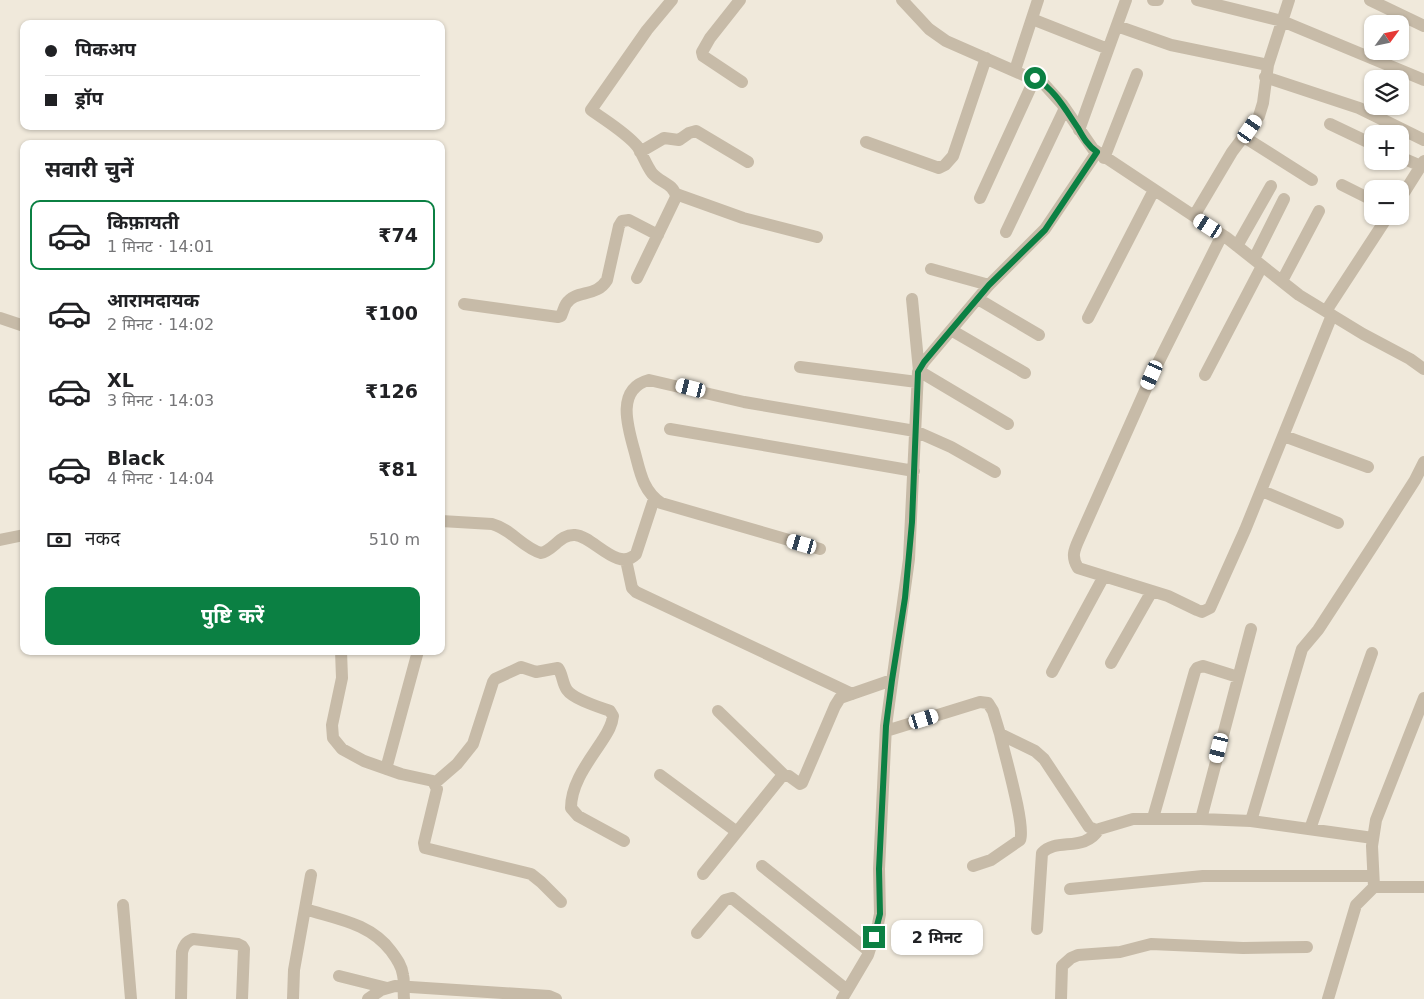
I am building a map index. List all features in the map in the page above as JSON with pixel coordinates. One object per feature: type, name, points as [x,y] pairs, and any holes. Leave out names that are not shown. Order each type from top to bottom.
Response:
[{"type":"street","points":[[672,0],[647,30],[591,110],[632,141],[652,173],[672,187],[676,194],[743,218],[817,236]]},
{"type":"street","points":[[740,0],[710,38],[702,52],[703,56],[742,82]]},
{"type":"street","points":[[1015,70],[1038,0]]},
{"type":"street","points":[[1079,130],[1126,0]]},
{"type":"street","points":[[1152,0],[1158,0]]},
{"type":"street","points":[[1197,0],[1282,20],[1424,80]]},
{"type":"street","points":[[1194,216],[1232,152],[1259,116],[1263,103],[1267,71],[1289,0]]},
{"type":"street","points":[[1370,0],[1424,26]]},
{"type":"street","points":[[910,3],[929,29],[941,38],[1035,78],[1044,84],[1054,93],[1089,145],[1101,155],[1222,235],[1299,295],[1424,369]]},
{"type":"street","points":[[1032,19],[1108,49]]},
{"type":"street","points":[[1117,26],[1170,44],[1267,71],[1359,108],[1424,140]]},
{"type":"street","points":[[866,142],[939,168],[945,165],[953,156],[986,58]]},
{"type":"street","points":[[918,376],[924,362],[989,285],[1045,230],[1101,155],[1137,74]]},
{"type":"street","points":[[980,198],[1035,78]]},
{"type":"street","points":[[1006,232],[1065,108]]},
{"type":"street","points":[[1330,124],[1364,140]]},
{"type":"street","points":[[640,152],[664,138],[679,140],[689,133],[696,131],[748,162]]},
{"type":"street","points":[[1244,137],[1312,180]]},
{"type":"street","points":[[1409,163],[1421,170],[1409,187]]},
{"type":"street","points":[[1342,185],[1364,196]]},
{"type":"street","points":[[1237,246],[1271,186]]},
{"type":"street","points":[[1088,318],[1154,190]]},
{"type":"street","points":[[637,278],[676,194]]},
{"type":"street","points":[[1205,375],[1258,262],[1284,199]]},
{"type":"street","points":[[1282,282],[1319,211]]},
{"type":"street","points":[[464,304],[561,316],[566,304],[571,299],[580,294],[597,291],[603,287],[607,280],[619,226],[622,221],[629,220],[658,235]]},
{"type":"street","points":[[1222,235],[1152,375],[1075,548],[1074,561],[1078,568],[1168,596],[1202,612],[1210,608],[1262,491],[1329,313],[1383,225]]},
{"type":"street","points":[[931,269],[989,285]]},
{"type":"street","points":[[697,933],[725,900],[732,898],[844,994],[869,951],[880,914],[879,869],[886,731],[907,578],[912,522],[918,376],[912,299]]},
{"type":"street","points":[[978,299],[1039,335]]},
{"type":"street","points":[[0,318],[20,325]]},
{"type":"street","points":[[951,330],[1025,373]]},
{"type":"street","points":[[800,366],[918,376],[1008,424]]},
{"type":"street","points":[[820,548],[660,503],[654,498],[644,483],[627,426],[626,409],[632,390],[637,385],[649,380],[744,402],[915,431],[950,447],[995,472]]},
{"type":"street","points":[[670,429],[914,471]]},
{"type":"street","points":[[1284,436],[1368,467]]},
{"type":"street","points":[[1251,820],[1302,649],[1318,630],[1415,480],[1424,462]]},
{"type":"street","points":[[1262,491],[1338,523]]},
{"type":"street","points":[[445,520],[499,526],[542,553],[566,536],[578,535],[609,554],[626,560],[636,554],[654,498]]},
{"type":"street","points":[[0,540],[20,536]]},
{"type":"street","points":[[626,560],[632,588],[636,592],[852,694]]},
{"type":"street","points":[[1052,672],[1104,576]]},
{"type":"street","points":[[1111,663],[1152,591]]},
{"type":"street","points":[[1201,819],[1250,629]]},
{"type":"street","points":[[1310,829],[1372,653]]},
{"type":"street","points":[[341,655],[342,678],[332,725],[333,738],[342,749],[364,761],[435,783],[437,789],[424,843],[425,848],[531,874],[560,902]]},
{"type":"street","points":[[386,769],[417,655]]},
{"type":"street","points":[[1153,818],[1195,671],[1203,666],[1238,677]]},
{"type":"street","points":[[435,783],[457,764],[473,744],[492,682],[495,679],[521,667],[536,672],[558,668],[565,687],[570,694],[610,711],[613,716],[610,727],[579,779],[571,800],[571,808],[578,816],[624,840]]},
{"type":"street","points":[[718,711],[784,775],[789,776],[800,784],[840,698],[892,680]]},
{"type":"street","points":[[1328,999],[1356,905],[1374,882],[1373,838],[1376,820],[1424,698]]},
{"type":"street","points":[[886,731],[980,702],[988,703],[990,706],[1000,734],[1020,818],[1022,837],[991,860],[973,866]]},
{"type":"street","points":[[1000,734],[1040,755],[1092,830],[1127,820],[1153,818],[1251,820],[1373,838]]},
{"type":"street","points":[[660,775],[737,832]]},
{"type":"street","points":[[703,874],[784,775]]},
{"type":"street","points":[[1037,929],[1042,853],[1047,849],[1087,841],[1094,837],[1099,829]]},
{"type":"street","points":[[762,866],[869,951]]},
{"type":"street","points":[[293,999],[294,970],[311,875]]},
{"type":"street","points":[[1070,888],[1203,876],[1374,882],[1424,887]]},
{"type":"street","points":[[123,905],[131,999]]},
{"type":"street","points":[[305,909],[366,928],[376,934],[398,960],[404,978],[404,993]]},
{"type":"street","points":[[181,999],[182,952],[184,945],[193,939],[242,946],[244,949],[242,999]]},
{"type":"street","points":[[1061,999],[1060,972],[1062,966],[1078,955],[1120,952],[1151,944],[1244,948],[1307,947]]},
{"type":"street","points":[[339,976],[387,988]]},
{"type":"street","points":[[368,999],[387,988],[395,986],[404,993],[548,996],[556,999]]},
{"type":"route","points":[[874,937],[880,914],[879,869],[886,726],[905,598],[912,522],[918,372],[924,362],[989,285],[1045,230],[1097,152],[1086,141],[1054,93],[1035,78]]}]
